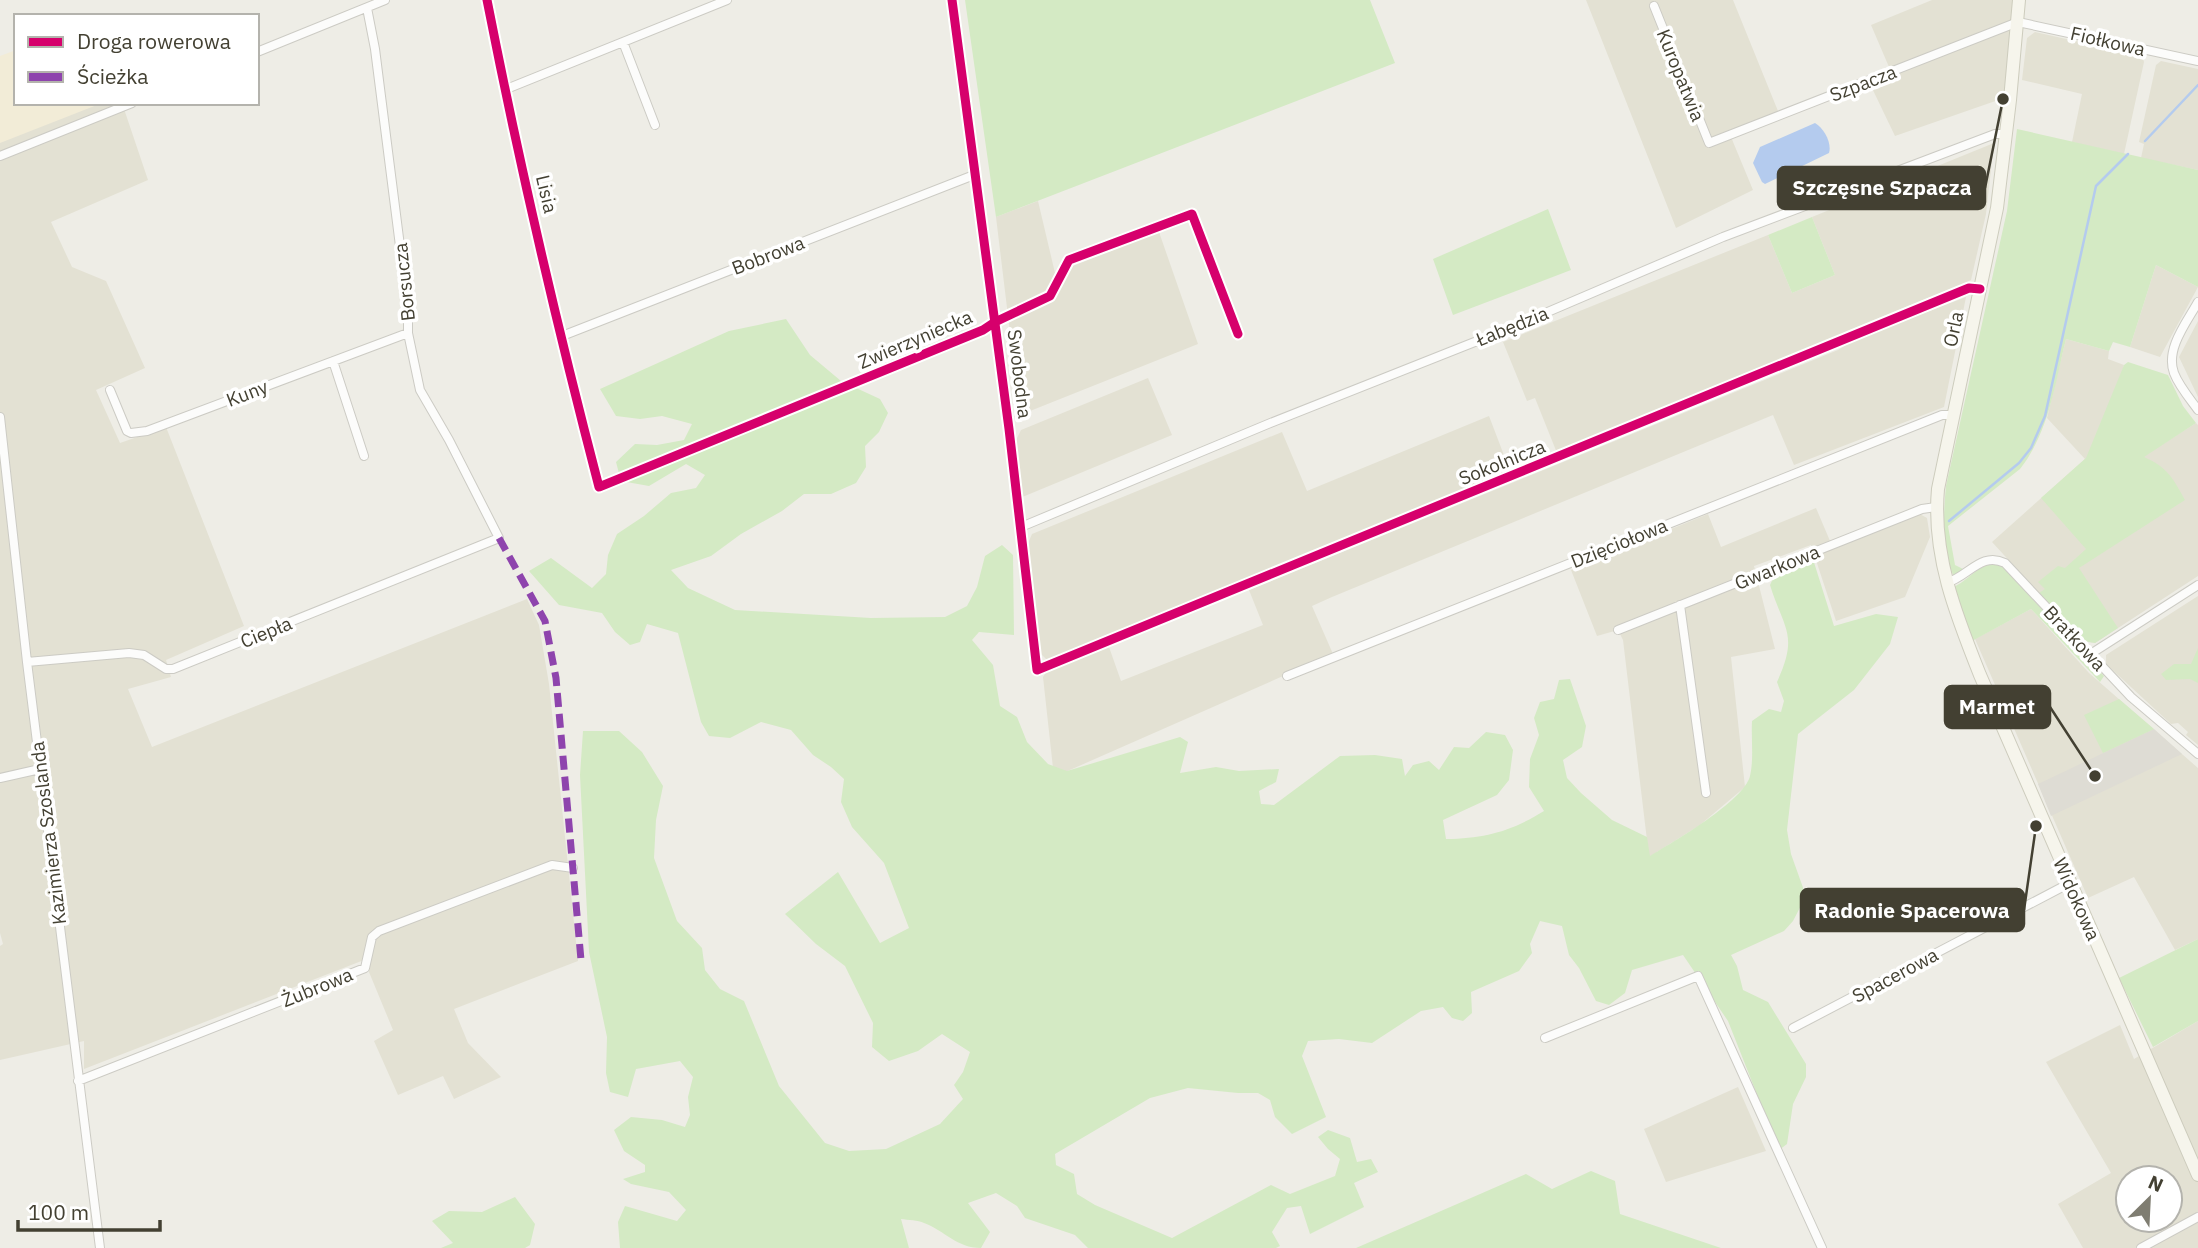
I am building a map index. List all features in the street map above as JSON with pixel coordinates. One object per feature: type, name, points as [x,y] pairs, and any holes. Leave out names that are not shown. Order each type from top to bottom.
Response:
[{"type":"street","points":[[259,51],[386,0]]},
{"type":"street","name":"Lisia","points":[[487,0],[575,396]]},
{"type":"street","points":[[505,90],[727,0]]},
{"type":"street","name":"Swobodna","points":[[952,0],[995,322],[1037,670]]},
{"type":"street","name":"Orla","points":[[1946,583],[1936,507],[1997,208],[2020,0]]},
{"type":"street","name":"Kuropatwia","points":[[1654,6],[1709,143]]},
{"type":"street","name":"Borsucza","points":[[367,8],[376,48],[408,309],[408,333],[420,390],[499,538]]},
{"type":"street","name":"Fiołkowa","points":[[2018,22],[2198,61]]},
{"type":"street","name":"Szpacza","points":[[1709,143],[2018,22]]},
{"type":"street","points":[[623,42],[655,125]]},
{"type":"street","points":[[0,156],[127,105]]},
{"type":"street","name":"Łabędzia","points":[[1021,527],[1268,424],[1514,326],[1723,237],[1995,134],[2006,135]]},
{"type":"street","name":"Bobrowa","points":[[562,337],[974,175]]},
{"type":"street","name":"Zwierzyniecka","points":[[575,396],[599,487],[983,330],[1050,296],[1069,260],[1192,214],[1238,334]]},
{"type":"street","name":"Sokolnicza","points":[[1037,670],[1969,288],[1980,289]]},
{"type":"street","points":[[2198,302],[2176,342],[2172,360],[2174,374],[2198,410]]},
{"type":"street","name":"Kuny","points":[[110,390],[124,426],[131,433],[147,431],[408,333]]},
{"type":"street","points":[[333,361],[364,456]]},
{"type":"street","name":"Dzięciołowa","points":[[1287,676],[1942,415],[1953,415]]},
{"type":"street","name":"Kazimierza Szoslanda","points":[[0,417],[27,662],[100,1248]]},
{"type":"street","name":"Gwarkowa","points":[[1618,630],[1923,509],[1936,507]]},
{"type":"street","name":"Ciepła","points":[[27,662],[129,653],[144,655],[166,669],[173,669],[499,538]]},
{"type":"street","name":"Bratkowa","points":[[1946,583],[1957,580],[1979,563],[1996,559],[2005,563],[2131,697],[2198,754]]},
{"type":"street","name":"Widokowa","points":[[1946,583],[1980,675],[2198,1175]]},
{"type":"street","points":[[2089,655],[2198,585]]},
{"type":"street","points":[[1680,605],[1706,793]]},
{"type":"street","points":[[0,778],[40,769]]},
{"type":"street","name":"Żubrowa","points":[[78,1082],[365,968],[372,937],[379,931],[552,865],[573,868]]},
{"type":"street","name":"Spacerowa","points":[[1794,1028],[2070,883]]},
{"type":"street","points":[[1545,1038],[1699,976],[1822,1248]]},
{"type":"street","points":[[2141,1248],[2198,1217]]},
{"type":"shaded area","points":[[1586,0],[1733,0],[1780,116],[1731,137],[1753,190],[1676,228]]},
{"type":"shaded area","points":[[1932,0],[2016,0],[2004,98],[1895,136],[1870,84],[1892,74],[1871,25]]},
{"type":"shaded area","points":[[2035,32],[2142,56],[2144,62],[2124,154],[2072,142],[2082,94],[2022,80],[2027,38]]},
{"type":"shaded area","points":[[14,51],[14,105],[97,105],[0,143],[0,56]]},
{"type":"shaded area","points":[[2161,61],[2198,69],[2198,170],[2141,158],[2144,144],[2139,142],[2156,65]]},
{"type":"shaded area","points":[[96,105],[123,105],[148,180],[51,222],[72,267],[106,281],[145,368],[96,390],[120,443],[166,427],[244,626],[166,660],[171,677],[128,689],[152,747],[527,599],[539,625],[549,684],[578,961],[454,1009],[468,1043],[501,1077],[454,1099],[443,1076],[398,1095],[374,1041],[393,1030],[364,960],[84,1069],[84,1041],[0,1060],[0,946],[3,944],[0,933],[0,141]]},
{"type":"shaded area","points":[[1994,143],[1986,214],[1971,280],[1847,331],[1821,345],[1557,453],[1535,398],[1527,401],[1503,342],[1768,235],[1792,293],[1835,275],[1812,217]]},
{"type":"shaded area","points":[[1038,201],[1055,273],[1159,232],[1198,344],[1020,415],[996,217]]},
{"type":"shaded area","points":[[2156,265],[2198,287],[2160,357],[2130,347]]},
{"type":"shaded area","points":[[1966,297],[1944,407],[1794,465],[1773,415],[1332,597],[1312,606],[1333,654],[1054,777],[1043,677],[1047,671],[1109,647],[1121,681],[1263,625],[1249,590],[1838,350],[1854,340]]},
{"type":"shaded area","points":[[2198,321],[2198,397],[2179,357]]},
{"type":"shaded area","points":[[2066,339],[2109,351],[2108,359],[2124,365],[2119,383],[2106,480],[2196,423],[2198,425],[2198,576],[2095,643],[2083,641],[1992,542],[2085,459],[2047,418]]},
{"type":"shaded area","points":[[1148,378],[1172,435],[1020,498],[1014,444],[1021,430]]},
{"type":"shaded area","points":[[1489,416],[1510,471],[1047,660],[1039,652],[1026,548],[1032,534],[1282,432],[1307,491]]},
{"type":"shaded area","points":[[1816,508],[1833,548],[1918,513],[1927,518],[1930,537],[1905,597],[1836,621],[1811,545],[1754,566],[1775,649],[1731,657],[1745,787],[1700,825],[1649,857],[1623,640],[1618,630],[1597,636],[1571,570],[1708,514],[1721,547]]},
{"type":"shaded area","points":[[2198,596],[2198,745],[2186,735],[2188,732],[2178,723],[2171,724],[2106,664],[2106,655]]},
{"type":"shaded area","points":[[2031,609],[2089,673],[2198,768],[2198,939],[2175,950],[2134,877],[2088,898],[1975,639]]},
{"type":"shaded area","points":[[2154,729],[2182,754],[2051,816],[2038,784]]},
{"type":"shaded area","points":[[2198,1021],[2198,1248],[2083,1248],[2058,1204],[2111,1173],[2046,1062],[2120,1025],[2134,1059]]},
{"type":"shaded area","points":[[1738,1087],[1766,1151],[1666,1182],[1644,1129]]},
{"type":"green space","points":[[965,0],[1370,0],[1395,63],[996,217]]},
{"type":"green space","points":[[2017,129],[2198,170],[2198,287],[2156,265],[2130,347],[2113,342],[2109,351],[2066,339],[2050,407],[2030,455],[2020,469],[1948,526],[1955,565],[1963,569],[1954,577],[1944,532],[1946,486],[2007,211]]},
{"type":"green space","points":[[1548,209],[1571,270],[1453,315],[1433,259]]},
{"type":"green space","points":[[1812,217],[1835,275],[1792,293],[1768,235]]},
{"type":"green space","points":[[786,319],[810,355],[841,381],[880,399],[888,413],[879,432],[865,446],[866,467],[856,483],[831,494],[804,494],[711,556],[671,570],[688,588],[735,610],[871,618],[945,617],[967,606],[977,587],[985,556],[1002,545],[1013,555],[1014,635],[979,632],[972,640],[993,665],[1000,706],[1017,717],[1027,742],[1048,764],[1067,771],[1180,737],[1188,742],[1180,773],[1216,767],[1239,771],[1279,769],[1276,782],[1259,791],[1261,804],[1274,805],[1340,756],[1375,755],[1402,759],[1405,776],[1413,765],[1429,761],[1439,770],[1454,747],[1469,748],[1486,732],[1505,735],[1513,750],[1509,780],[1497,795],[1443,820],[1446,839],[1485,835],[1508,829],[1544,811],[1529,787],[1530,759],[1539,735],[1534,718],[1540,702],[1554,699],[1559,680],[1570,679],[1586,726],[1582,747],[1563,760],[1567,778],[1612,820],[1647,837],[1650,856],[1722,809],[1735,797],[1750,776],[1752,721],[1769,709],[1781,712],[1784,701],[1777,682],[1784,666],[1788,642],[1770,585],[1778,568],[1812,556],[1834,626],[1876,614],[1898,617],[1890,644],[1854,690],[1798,734],[1787,830],[1791,854],[1806,896],[1793,921],[1784,931],[1731,955],[1737,966],[1743,990],[1768,1002],[1806,1064],[1806,1077],[1793,1104],[1787,1144],[1779,1150],[1728,1021],[1683,955],[1632,970],[1625,993],[1609,1005],[1596,1001],[1569,955],[1562,926],[1540,921],[1530,944],[1532,953],[1519,971],[1471,992],[1472,1013],[1463,1021],[1452,1018],[1443,1007],[1421,1011],[1372,1043],[1339,1039],[1308,1041],[1302,1056],[1326,1117],[1292,1134],[1275,1117],[1270,1100],[1258,1093],[1188,1088],[1150,1098],[1055,1154],[1056,1165],[1074,1174],[1077,1194],[1095,1205],[1172,1238],[1271,1185],[1290,1194],[1335,1176],[1340,1159],[1318,1137],[1328,1130],[1350,1138],[1357,1162],[1371,1159],[1378,1172],[1354,1183],[1364,1207],[1310,1234],[1301,1206],[1287,1208],[1272,1232],[1280,1246],[1276,1248],[1088,1248],[1075,1235],[1025,1218],[1017,1206],[996,1193],[968,1203],[990,1232],[981,1248],[958,1242],[922,1222],[901,1219],[909,1248],[620,1248],[618,1222],[625,1206],[677,1221],[686,1210],[669,1192],[631,1184],[623,1179],[645,1172],[645,1165],[624,1151],[614,1130],[631,1117],[662,1120],[685,1127],[690,1115],[688,1097],[693,1077],[680,1061],[636,1069],[628,1097],[610,1092],[606,1073],[607,1037],[589,952],[580,775],[583,731],[619,731],[642,752],[663,786],[656,820],[654,858],[677,921],[702,948],[705,970],[720,989],[744,1001],[779,1086],[825,1143],[849,1151],[886,1149],[940,1124],[963,1099],[954,1085],[963,1072],[970,1052],[942,1034],[918,1051],[889,1061],[872,1047],[873,1023],[845,966],[816,944],[785,914],[838,872],[880,943],[909,928],[884,863],[852,827],[841,802],[844,779],[813,755],[791,730],[761,722],[730,738],[709,736],[701,722],[678,633],[647,624],[640,642],[630,645],[615,632],[602,613],[559,605],[529,571],[551,558],[592,588],[606,574],[608,555],[617,534],[671,493],[696,488],[705,475],[686,464],[649,486],[621,481],[616,462],[635,444],[657,445],[684,440],[692,424],[662,416],[640,419],[616,416],[600,389],[729,331]]},
{"type":"green space","points":[[2128,362],[2168,375],[2183,406],[2196,423],[2144,457],[2169,474],[2185,500],[2079,568],[2118,628],[2095,643],[2083,641],[2039,593],[2045,589],[2038,582],[2058,566],[2065,568],[2086,549],[2041,498],[2086,458],[2124,365]]},
{"type":"green space","points":[[1999,563],[2104,676],[2100,682],[2031,609],[1972,641],[1954,587],[1980,569]]},
{"type":"green space","points":[[2198,648],[2198,683],[2190,679],[2166,680],[2161,674],[2174,664],[2191,664]]},
{"type":"green space","points":[[2119,699],[2154,729],[2103,753],[2084,715]]},
{"type":"green space","points":[[2198,939],[2198,1021],[2153,1047],[2119,978]]},
{"type":"green space","points":[[1591,1171],[1615,1181],[1620,1214],[1721,1248],[1356,1248],[1526,1174],[1552,1189]]},
{"type":"green space","points":[[515,1197],[535,1224],[530,1245],[525,1248],[441,1248],[453,1243],[432,1221],[449,1211],[482,1212]]},
{"type":"water","points":[[1815,123],[1826,136],[1829,153],[1765,184],[1762,182],[1753,163],[1760,147]]},
{"type":"waterway","points":[[2145,141],[2198,85]]},
{"type":"waterway","points":[[1949,521],[2019,463],[2031,448],[2045,416],[2096,186],[2128,154]]},
{"type":"marked path","points":[[499,538],[545,621],[556,678],[581,960]]},
{"type":"cycle path","points":[[487,0],[539,244],[599,487],[983,330],[1050,296],[1069,260],[1192,214],[1238,334]]},
{"type":"cycle path","points":[[952,0],[1009,429],[1037,670],[1969,288],[1980,289]]},
{"type":"place","name":"Szczęsne Szpacza","points":[[2003,99]]},
{"type":"place","name":"Marmet","points":[[2095,776]]},
{"type":"place","name":"Radonie Spacerowa","points":[[2036,826]]}]
